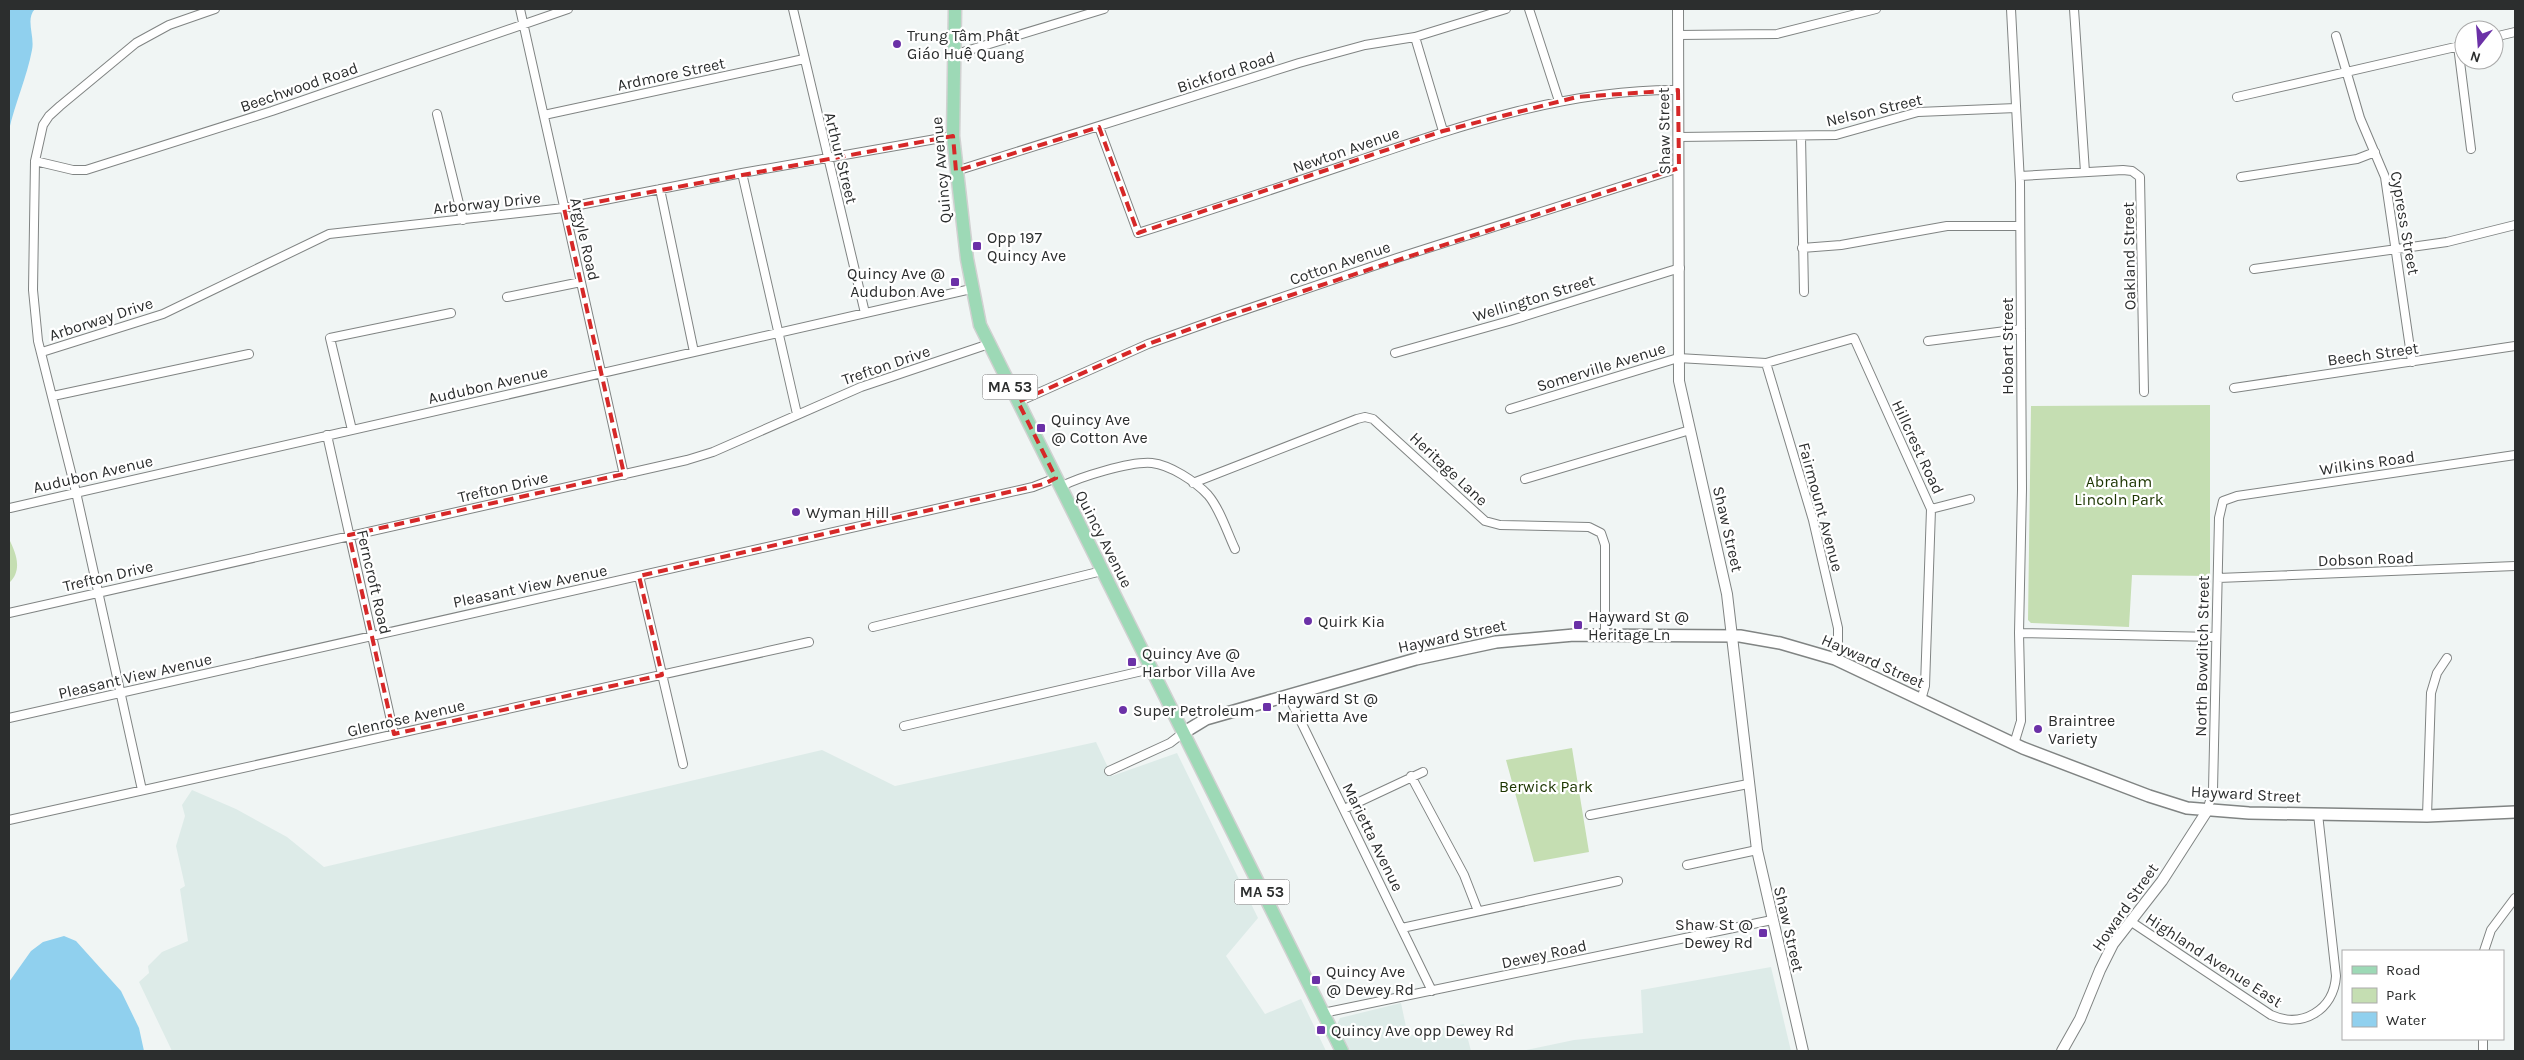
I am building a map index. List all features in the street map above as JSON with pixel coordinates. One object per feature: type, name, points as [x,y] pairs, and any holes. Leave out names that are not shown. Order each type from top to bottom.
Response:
[{"type":"main road","name":"Quincy Avenue","points":[[955,9],[953,136],[971,289],[980,325],[1342,1051]]},
{"type":"main road","name":"Hayward Street","points":[[1183,733],[1206,719],[1416,659],[1462,648],[1529,638],[1605,635],[1734,636],[1769,640],[1835,659],[2014,744],[2178,806],[2207,811],[2427,816],[2515,812]]},
{"type":"street","points":[[142,790],[76,492],[38,341],[33,290],[35,162],[43,125],[49,116],[64,102],[136,43],[169,25],[215,9]]},
{"type":"street","name":"Argyle Road","points":[[520,9],[525,23],[624,475]]},
{"type":"street","name":"Beechwood Road","points":[[35,162],[73,170],[86,170],[272,111],[568,9]]},
{"type":"street","name":"Arthur Street","points":[[793,9],[826,158],[865,313]]},
{"type":"street","points":[[953,54],[1104,9]]},
{"type":"street","name":"Bickford Road","points":[[956,171],[1299,63],[1365,45],[1415,37],[1506,9]]},
{"type":"street","points":[[1529,9],[1559,101]]},
{"type":"street","name":"Shaw Street","points":[[1678,9],[1679,381],[1727,594],[1734,636],[1748,784],[1757,850],[1803,1051]]},
{"type":"street","points":[[1678,34],[1777,34],[1876,9]]},
{"type":"street","name":"Hobart Street","points":[[2011,9],[2020,176],[2022,489],[2019,633],[2020,720],[2014,744]]},
{"type":"street","points":[[2020,176],[2085,172],[2074,9]]},
{"type":"street","name":"Cypress Street","points":[[2336,36],[2363,126],[2385,176],[2412,362]]},
{"type":"street","points":[[1415,37],[1443,132]]},
{"type":"street","points":[[2237,97],[2454,48]]},
{"type":"street","name":"Ardmore Street","points":[[544,116],[804,59]]},
{"type":"street","points":[[2463,70],[2471,149]]},
{"type":"street","name":"Newton Avenue","points":[[1099,127],[1138,233],[1443,132],[1559,101],[1629,91],[1678,90]]},
{"type":"street","name":"Nelson Street","points":[[1678,137],[1842,134],[1925,111],[2016,108]]},
{"type":"street","points":[[437,114],[463,220]]},
{"type":"street","name":"Arborway Drive","points":[[42,352],[163,314],[329,234],[564,208],[742,172],[953,136]]},
{"type":"street","points":[[1801,136],[1804,292]]},
{"type":"street","points":[[2242,177],[2357,159],[2375,152]]},
{"type":"street","name":"Cotton Avenue","points":[[1018,402],[1148,344],[1221,318],[1397,258],[1679,168]]},
{"type":"street","name":"Oakland Street","points":[[2085,172],[2129,170],[2138,174],[2142,180],[2144,392]]},
{"type":"street","points":[[742,172],[797,414]]},
{"type":"street","points":[[660,188],[694,352]]},
{"type":"street","points":[[2254,268],[2464,238],[2515,225]]},
{"type":"street","points":[[1802,248],[1841,245],[1947,226],[2020,226]]},
{"type":"street","name":"Wellington Street","points":[[1395,353],[1510,321],[1680,268]]},
{"type":"street","points":[[507,297],[581,282]]},
{"type":"street","name":"Audubon Avenue","points":[[10,508],[971,289]]},
{"type":"street","points":[[352,430],[330,338],[451,313]]},
{"type":"street","points":[[1928,341],[2021,329]]},
{"type":"street","name":"Hillcrest Road","points":[[1789,357],[1854,338],[1931,508],[1925,686],[1921,700]]},
{"type":"street","name":"Trefton Drive","points":[[9,613],[624,475],[704,455],[871,383],[989,344]]},
{"type":"street","name":"Beech Street","points":[[2234,388],[2515,346]]},
{"type":"street","points":[[53,396],[249,354]]},
{"type":"street","name":"Somerville Avenue","points":[[1510,409],[1678,358],[1766,363],[1789,357]]},
{"type":"street","name":"Fairmount Avenue","points":[[1766,363],[1819,547],[1838,628],[1838,645],[1835,659]]},
{"type":"street","name":"Heritage Lane","points":[[1194,484],[1357,419],[1365,417],[1373,419],[1485,521],[1500,525],[1589,527],[1601,533],[1605,545],[1605,635]]},
{"type":"street","points":[[1525,479],[1690,430]]},
{"type":"street","name":"Ferncroft Road","points":[[327,436],[394,734]]},
{"type":"street","name":"Wilkins Road","points":[[2223,501],[2237,496],[2515,455]]},
{"type":"street","name":"Pleasant View Avenue","points":[[9,718],[372,636],[495,606],[639,576],[746,550],[1146,463],[1169,468],[1209,496],[1235,549]]},
{"type":"street","points":[[1931,508],[1970,500]]},
{"type":"street","name":"North Bowditch Street","points":[[2207,811],[2213,790],[2218,518],[2223,501]]},
{"type":"street","name":"Dobson Road","points":[[2218,578],[2515,566]]},
{"type":"street","points":[[873,627],[1102,570]]},
{"type":"street","points":[[639,576],[683,764]]},
{"type":"street","points":[[2019,633],[2216,637]]},
{"type":"street","name":"Glenrose Avenue","points":[[9,820],[809,642]]},
{"type":"street","points":[[2427,816],[2431,692],[2437,673],[2447,658]]},
{"type":"street","points":[[904,726],[1151,669]]},
{"type":"street","name":"Marietta Avenue","points":[[1288,695],[1432,991]]},
{"type":"street","points":[[1110,770],[1170,743],[1183,733]]},
{"type":"street","points":[[1344,809],[1423,772]]},
{"type":"street","points":[[1411,776],[1464,875],[1478,911]]},
{"type":"street","points":[[1590,815],[1748,784]]},
{"type":"street","name":"Howard Street","points":[[2065,1050],[2104,961],[2130,921],[2162,881],[2207,811]]},
{"type":"street","name":"Highland Avenue East","points":[[2130,921],[2271,1015],[2294,1020],[2315,1014],[2330,998],[2336,976],[2318,814]]},
{"type":"street","points":[[1687,865],[1757,850]]},
{"type":"street","points":[[1402,928],[1618,882]]},
{"type":"street","points":[[2484,950],[2489,934],[2515,898]]},
{"type":"street","name":"Dewey Road","points":[[1323,1013],[1772,920]]},
{"type":"highlighted area","points":[[1678,90],[1679,168],[1221,318],[1148,344],[1018,402],[1056,478],[1044,484],[639,576],[662,675],[394,734],[349,535],[624,474],[564,208],[953,136],[956,171],[1099,127],[1138,233],[1443,131],[1577,97]]},
{"type":"shaded area","points":[[1096,742],[1112,776],[1177,753],[1258,918],[1226,956],[1265,1014],[1301,999],[1326,1051],[172,1051],[139,982],[149,973],[148,966],[162,952],[188,941],[180,889],[185,886],[176,846],[185,816],[182,805],[192,790],[236,809],[287,837],[324,867],[822,750],[895,786]]},
{"type":"shaded area","points":[[1771,967],[1791,1051],[1522,1051],[1574,1040],[1643,1033],[1641,990]]},
{"type":"shaded area","points":[[1401,1003],[1408,1036],[1464,1024],[1471,1051],[1350,1051],[1337,1025],[1340,1018]]},
{"type":"green space","name":"Abraham Lincoln Park","points":[[2210,405],[2210,576],[2132,575],[2129,627],[2031,623],[2028,620],[2031,406]]},
{"type":"green space","points":[[9,539],[16,556],[17,567],[16,573],[9,583]]},
{"type":"green space","name":"Berwick Park","points":[[1572,748],[1589,852],[1534,862],[1506,760]]},
{"type":"water","points":[[9,9],[35,9],[30,23],[32,50],[9,130]]},
{"type":"water","points":[[64,936],[76,941],[121,991],[139,1028],[144,1051],[9,1051],[9,982],[31,951],[43,942]]},
{"type":"place","name":"Trung Tâm Phật Giáo Huệ Quang","points":[[897,44]]},
{"type":"place","name":"Opp 197 Quincy Ave","points":[[977,246]]},
{"type":"place","name":"Quincy Ave @ Audubon Ave","points":[[955,282]]},
{"type":"place","name":"Quincy Ave @ Cotton Ave","points":[[1041,428]]},
{"type":"place","name":"Wyman Hill","points":[[796,512]]},
{"type":"place","name":"Quirk Kia","points":[[1308,621]]},
{"type":"place","name":"Hayward St @ Heritage Ln","points":[[1578,625]]},
{"type":"place","name":"Quincy Ave @ Harbor Villa Ave","points":[[1132,662]]},
{"type":"place","name":"Hayward St @ Marietta Ave","points":[[1267,707]]},
{"type":"place","name":"Super Petroleum","points":[[1123,710]]},
{"type":"place","name":"Braintree Variety","points":[[2038,729]]},
{"type":"place","name":"Shaw St @ Dewey Rd","points":[[1763,933]]},
{"type":"place","name":"Quincy Ave @ Dewey Rd","points":[[1316,980]]},
{"type":"place","name":"Quincy Ave opp Dewey Rd","points":[[1321,1030]]}]
